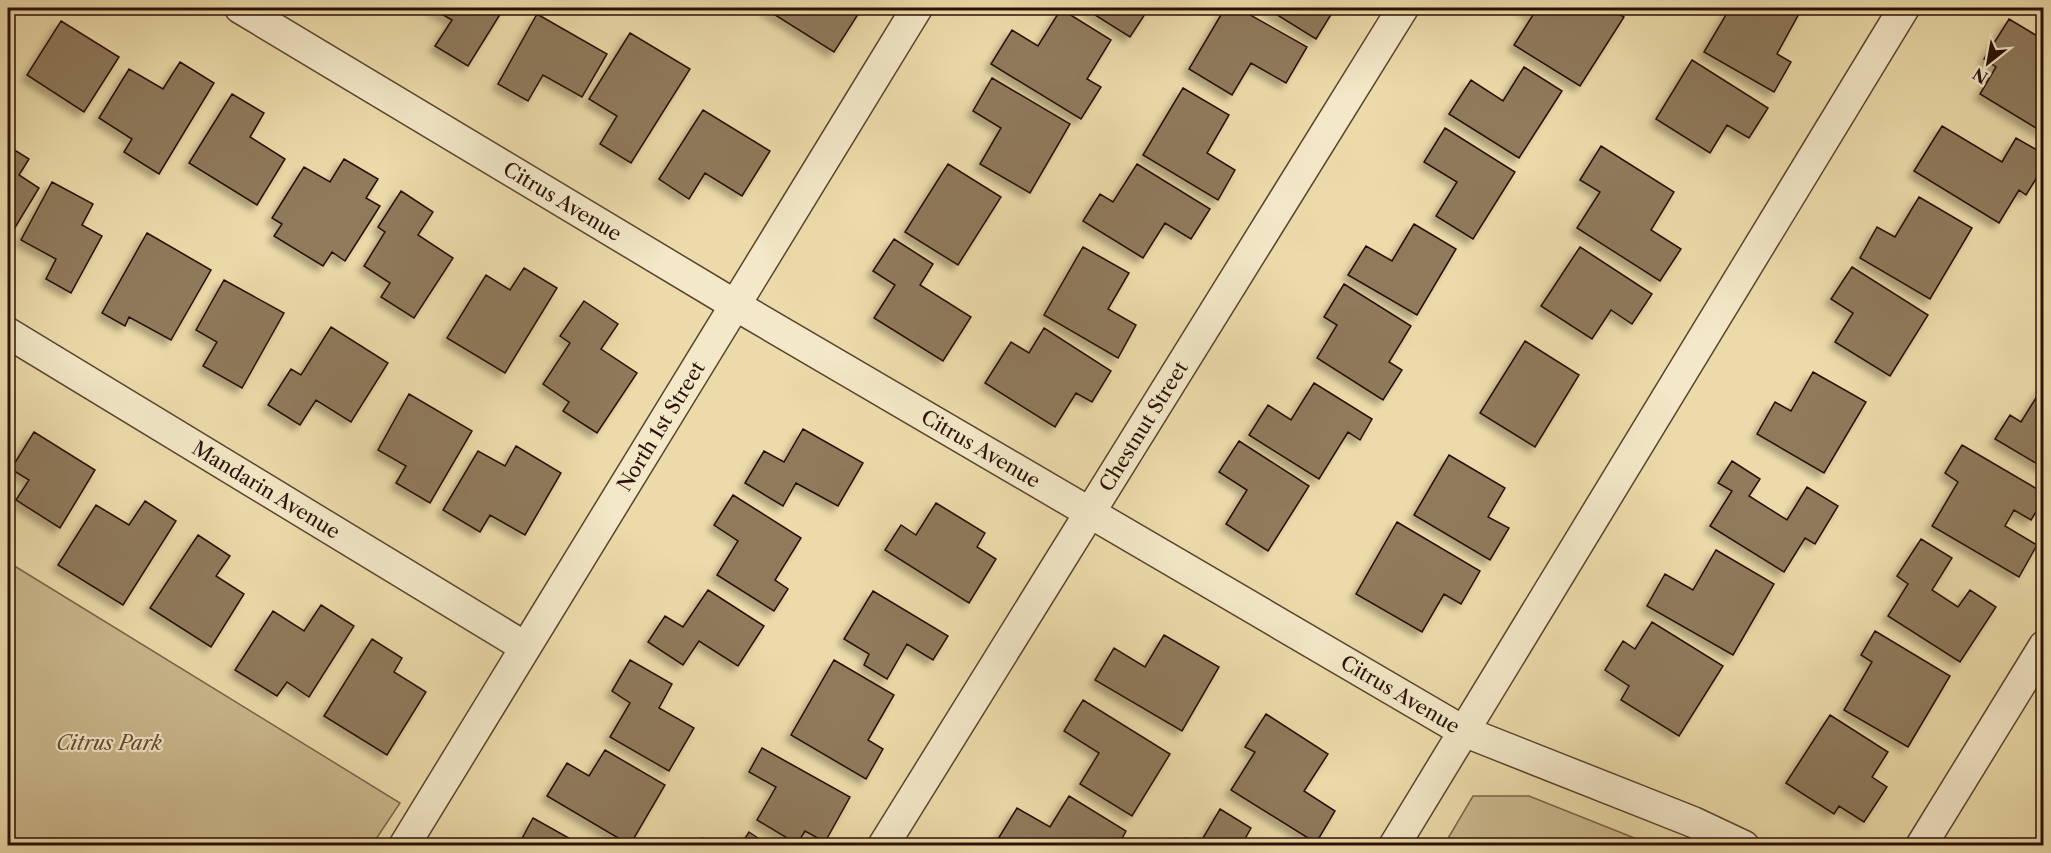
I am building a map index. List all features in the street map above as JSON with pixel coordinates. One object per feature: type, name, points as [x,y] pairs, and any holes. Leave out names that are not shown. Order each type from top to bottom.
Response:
[{"type":"street","name":"Citrus Avenue","points":[[240,8],[735,305],[1463,731],[1693,822],[1744,846]]},
{"type":"street","name":"North 1st Street","points":[[404,846],[917,8]]},
{"type":"street","name":"Chestnut Street","points":[[883,846],[1403,8]]},
{"type":"street","points":[[1394,846],[1904,8]]},
{"type":"street","name":"Mandarin Avenue","points":[[8,333],[525,647]]},
{"type":"street","points":[[1921,846],[2043,646]]},
{"type":"green space","name":"Citrus Park","points":[[8,562],[400,803],[372,845],[8,845]]},
{"type":"green space","points":[[1473,796],[1529,796],[1652,845],[1444,845]]},
{"type":"building","points":[[431,8],[504,8],[468,66],[435,46],[452,20]]},
{"type":"building","points":[[764,8],[862,8],[834,52]]},
{"type":"building","points":[[1084,8],[1149,8],[1130,37]]},
{"type":"building","points":[[1225,8],[1238,8],[1307,47],[1286,83],[1251,63],[1232,95],[1189,69]]},
{"type":"building","points":[[1266,8],[1335,8],[1316,39]]},
{"type":"building","points":[[1521,8],[1609,8],[1624,17],[1580,86],[1514,45],[1533,15]]},
{"type":"building","points":[[1730,8],[1797,8],[1801,10],[1777,54],[1791,62],[1774,92],[1704,52]]},
{"type":"building","points":[[1061,9],[1111,40],[1087,79],[1101,87],[1081,119],[991,64],[1012,30],[1038,46]]},
{"type":"building","points":[[537,14],[607,54],[582,97],[543,75],[528,101],[498,84]]},
{"type":"building","points":[[2009,19],[2044,40],[2044,133],[1980,94],[1996,67],[1984,59]]},
{"type":"building","points":[[61,21],[119,57],[84,112],[27,75]]},
{"type":"building","points":[[630,33],[690,69],[631,163],[600,144],[617,116],[589,99]]},
{"type":"building","points":[[1692,60],[1768,108],[1749,138],[1727,125],[1710,153],[1656,119]]},
{"type":"building","points":[[180,62],[214,83],[159,174],[124,152],[132,139],[99,118],[129,69],[163,89]]},
{"type":"building","points":[[1524,67],[1562,91],[1519,158],[1449,114],[1471,80],[1503,101]]},
{"type":"building","points":[[992,78],[1070,124],[1030,193],[980,164],[1001,128],[973,111]]},
{"type":"building","points":[[1183,88],[1229,115],[1207,153],[1235,170],[1218,200],[1143,155]]},
{"type":"building","points":[[232,94],[264,113],[250,137],[285,159],[257,205],[189,163]]},
{"type":"building","points":[[703,110],[770,151],[742,196],[705,173],[689,199],[659,179]]},
{"type":"building","points":[[1942,126],[2002,162],[2016,138],[2044,154],[2044,166],[2026,195],[2019,190],[1999,223],[1914,171]]},
{"type":"building","points":[[1445,128],[1515,172],[1473,239],[1436,216],[1457,182],[1424,162]]},
{"type":"building","points":[[8,146],[29,159],[19,175],[39,188],[8,239]]},
{"type":"building","points":[[1601,146],[1674,192],[1651,230],[1681,249],[1660,281],[1577,228],[1600,192],[1580,180]]},
{"type":"building","points":[[344,159],[378,179],[366,198],[380,206],[345,261],[332,252],[323,266],[274,236],[282,224],[272,218],[304,167],[330,182]]},
{"type":"building","points":[[948,164],[1001,197],[958,265],[905,232]]},
{"type":"building","points":[[1137,164],[1210,209],[1191,239],[1165,223],[1143,258],[1083,221],[1100,194],[1113,202]]},
{"type":"building","points":[[52,182],[93,204],[82,225],[102,236],[71,293],[46,279],[56,259],[21,240]]},
{"type":"building","points":[[401,191],[433,212],[418,235],[453,258],[414,318],[381,297],[390,283],[364,266],[385,232],[378,227]]},
{"type":"building","points":[[1919,197],[1972,228],[1930,299],[1860,258],[1877,227],[1895,237]]},
{"type":"building","points":[[1414,224],[1456,249],[1417,315],[1348,275],[1366,246],[1392,261]]},
{"type":"building","points":[[147,233],[211,270],[171,340],[129,317],[125,326],[102,313]]},
{"type":"building","points":[[894,239],[933,264],[920,285],[971,317],[943,361],[874,318],[895,285],[873,271]]},
{"type":"building","points":[[1083,247],[1129,273],[1108,309],[1136,325],[1118,358],[1044,315]]},
{"type":"building","points":[[1580,247],[1652,294],[1632,324],[1611,310],[1592,339],[1541,306]]},
{"type":"building","points":[[1852,267],[1928,315],[1890,376],[1835,342],[1853,313],[1831,299]]},
{"type":"building","points":[[524,268],[557,288],[505,373],[447,338],[486,275],[510,290]]},
{"type":"building","points":[[224,280],[284,313],[242,388],[203,366],[217,342],[196,330]]},
{"type":"building","points":[[1344,284],[1411,326],[1389,362],[1402,370],[1383,400],[1317,358],[1337,325],[1324,317]]},
{"type":"building","points":[[584,301],[618,324],[601,349],[637,373],[597,433],[563,411],[569,402],[543,384],[570,343],[560,336]]},
{"type":"building","points":[[331,327],[388,363],[351,422],[316,400],[300,425],[268,405],[291,369],[301,375]]},
{"type":"building","points":[[1044,328],[1111,371],[1092,402],[1076,393],[1055,427],[985,383],[1011,342],[1029,353]]},
{"type":"building","points":[[1525,341],[1579,375],[1535,447],[1480,413]]},
{"type":"building","points":[[1813,372],[1866,402],[1824,473],[1757,434],[1775,402],[1791,411]]},
{"type":"building","points":[[1314,383],[1372,419],[1360,440],[1348,432],[1319,479],[1249,435],[1268,405],[1291,420]]},
{"type":"building","points":[[2044,385],[2044,468],[1995,439],[2010,415],[2021,422]]},
{"type":"building","points":[[409,394],[472,431],[430,503],[396,483],[406,466],[378,450]]},
{"type":"building","points":[[803,429],[863,463],[838,506],[796,483],[783,506],[745,483],[764,451],[784,462]]},
{"type":"building","points":[[34,432],[95,470],[60,528],[16,500],[29,480],[11,469]]},
{"type":"building","points":[[1239,441],[1309,486],[1268,551],[1226,524],[1247,490],[1219,472]]},
{"type":"building","points":[[1962,445],[2044,493],[2044,499],[2031,520],[2014,510],[2005,526],[2037,545],[2019,577],[1932,526],[1958,482],[1945,473]]},
{"type":"building","points":[[516,446],[561,473],[525,535],[490,515],[480,532],[443,510],[478,451],[505,466]]},
{"type":"building","points":[[1449,455],[1505,488],[1488,517],[1509,528],[1490,560],[1414,515]]},
{"type":"building","points":[[1732,461],[1760,479],[1749,496],[1787,520],[1807,487],[1838,506],[1815,544],[1805,538],[1784,572],[1710,526],[1732,491],[1718,483]]},
{"type":"building","points":[[733,495],[801,538],[775,580],[788,589],[774,611],[717,575],[738,541],[714,525]]},
{"type":"building","points":[[145,501],[176,521],[123,605],[58,565],[96,505],[129,525]]},
{"type":"building","points":[[936,503],[985,533],[977,547],[996,559],[969,603],[885,550],[901,525],[916,535]]},
{"type":"building","points":[[1397,522],[1480,571],[1461,604],[1444,594],[1422,632],[1356,594]]},
{"type":"building","points":[[198,535],[230,556],[216,576],[244,594],[211,647],[150,608]]},
{"type":"building","points":[[1921,539],[1952,558],[1932,590],[1958,607],[1970,590],[1996,607],[1960,662],[1888,616],[1908,584],[1897,576]]},
{"type":"building","points":[[1716,550],[1774,584],[1733,655],[1647,606],[1665,574],[1693,590]]},
{"type":"building","points":[[708,590],[764,626],[738,666],[699,641],[683,665],[648,642],[665,616],[683,627]]},
{"type":"building","points":[[873,591],[948,636],[933,660],[907,644],[887,679],[864,665],[869,654],[844,639]]},
{"type":"building","points":[[321,605],[354,626],[309,697],[287,682],[277,696],[235,670],[273,611],[304,631]]},
{"type":"building","points":[[1652,622],[1723,666],[1679,736],[1621,700],[1629,686],[1605,670],[1623,641],[1635,649]]},
{"type":"building","points":[[1875,631],[1950,676],[1908,747],[1844,710],[1872,662],[1861,655]]},
{"type":"building","points":[[1164,635],[1219,667],[1182,731],[1095,680],[1114,648],[1145,667]]},
{"type":"building","points":[[372,639],[402,658],[394,672],[426,692],[387,755],[324,716]]},
{"type":"building","points":[[630,660],[672,684],[659,708],[694,728],[669,771],[610,737],[630,703],[612,691]]},
{"type":"building","points":[[834,660],[894,695],[868,740],[883,749],[866,779],[791,735]]},
{"type":"building","points":[[1083,700],[1170,754],[1132,816],[1080,784],[1099,753],[1064,731]]},
{"type":"building","points":[[1266,714],[1328,754],[1304,791],[1335,811],[1316,843],[1231,790],[1255,752],[1245,747]]},
{"type":"building","points":[[1830,715],[1888,752],[1872,777],[1887,787],[1864,822],[1839,806],[1834,814],[1786,783]]},
{"type":"building","points":[[762,748],[850,797],[825,842],[805,831],[797,844],[757,820],[776,787],[749,772]]},
{"type":"building","points":[[605,750],[665,785],[630,845],[547,796],[567,763],[589,776]]},
{"type":"building","points":[[1069,796],[1126,831],[1118,846],[1008,846],[998,839],[1017,808],[1050,827]]},
{"type":"building","points":[[1220,809],[1251,828],[1241,846],[1181,846],[1186,838],[1199,845]]},
{"type":"building","points":[[533,818],[576,842],[574,846],[518,846]]},
{"type":"building","points":[[749,832],[770,846],[740,846]]},
{"type":"building","points":[[702,838],[715,846],[697,846]]},
{"type":"building","points":[[2039,838],[2044,841],[2044,846],[2034,846]]}]
